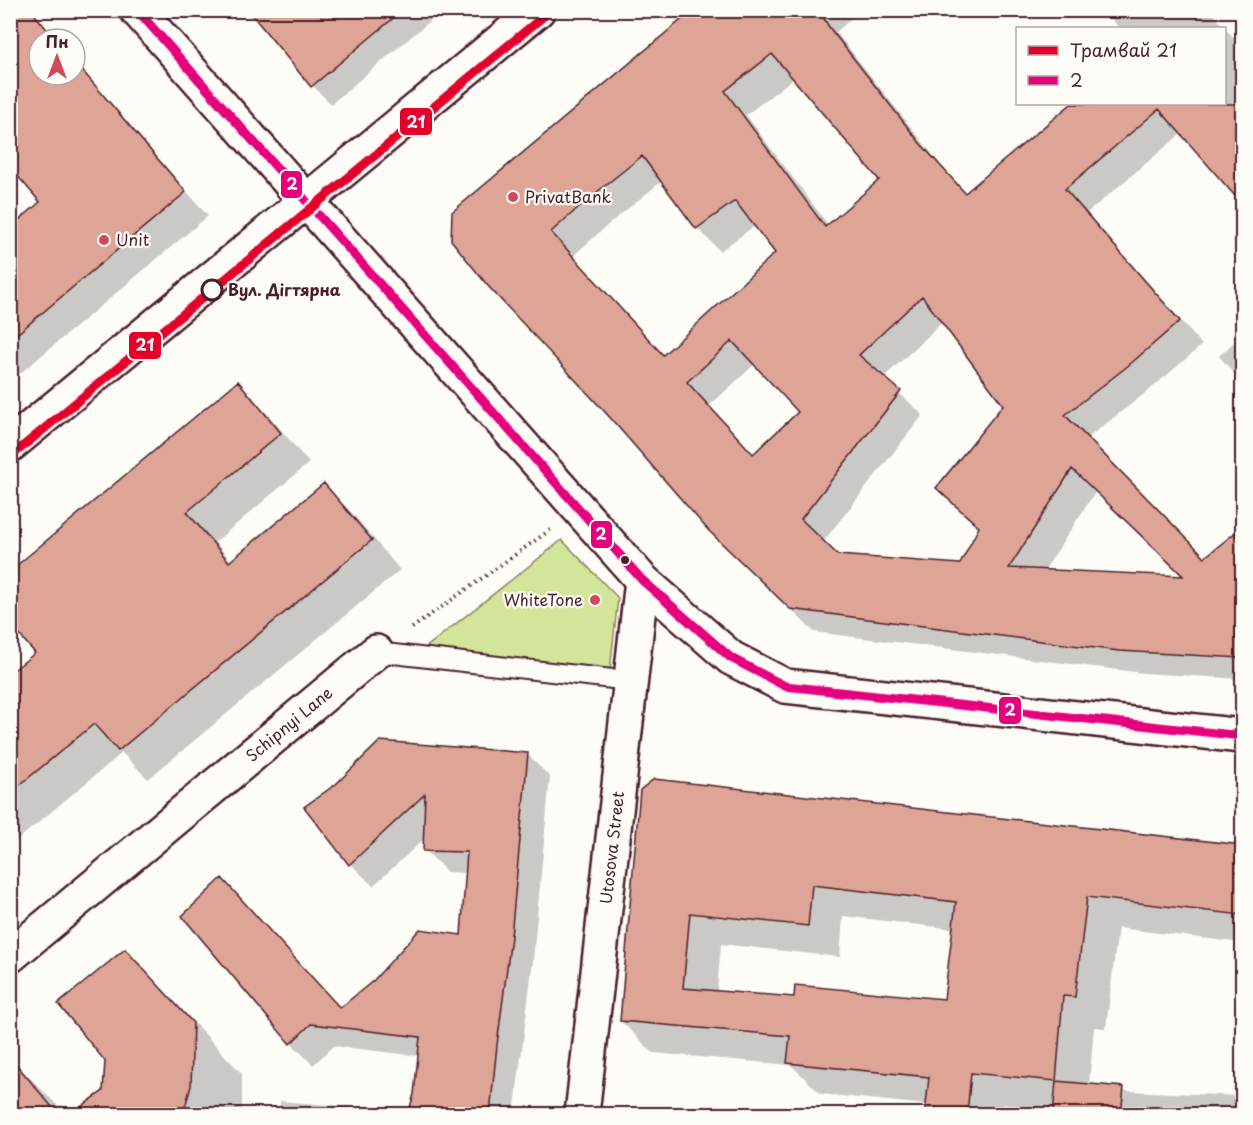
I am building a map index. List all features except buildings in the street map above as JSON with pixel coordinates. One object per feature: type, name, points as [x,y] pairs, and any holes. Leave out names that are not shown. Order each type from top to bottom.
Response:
[{"type":"street","points":[[137,10],[642,580],[731,658],[785,686],[1242,736]]},
{"type":"street","points":[[10,445],[538,10]]},
{"type":"street","name":"Utosova Street","points":[[582,1114],[642,580]]},
{"type":"street","name":"Schipnyi Lane","points":[[10,956],[376,652]]},
{"type":"lane","points":[[376,652],[630,681]]},
{"type":"path","points":[[376,652],[581,509]]},
{"type":"green space","points":[[562,540],[618,598],[609,680],[415,656]]},
{"type":"tram line","name":"21","points":[[10,457],[551,10]]},
{"type":"transit line","name":"2","points":[[137,10],[642,580],[731,658],[785,686],[1242,736]]},
{"type":"place","name":"PrivatBank","points":[[513,197]]},
{"type":"place","name":"Unit","points":[[104,240]]},
{"type":"place","name":"Вул. Дігтярна","points":[[212,290]]},
{"type":"place","name":"WhiteTone","points":[[595,600]]}]
